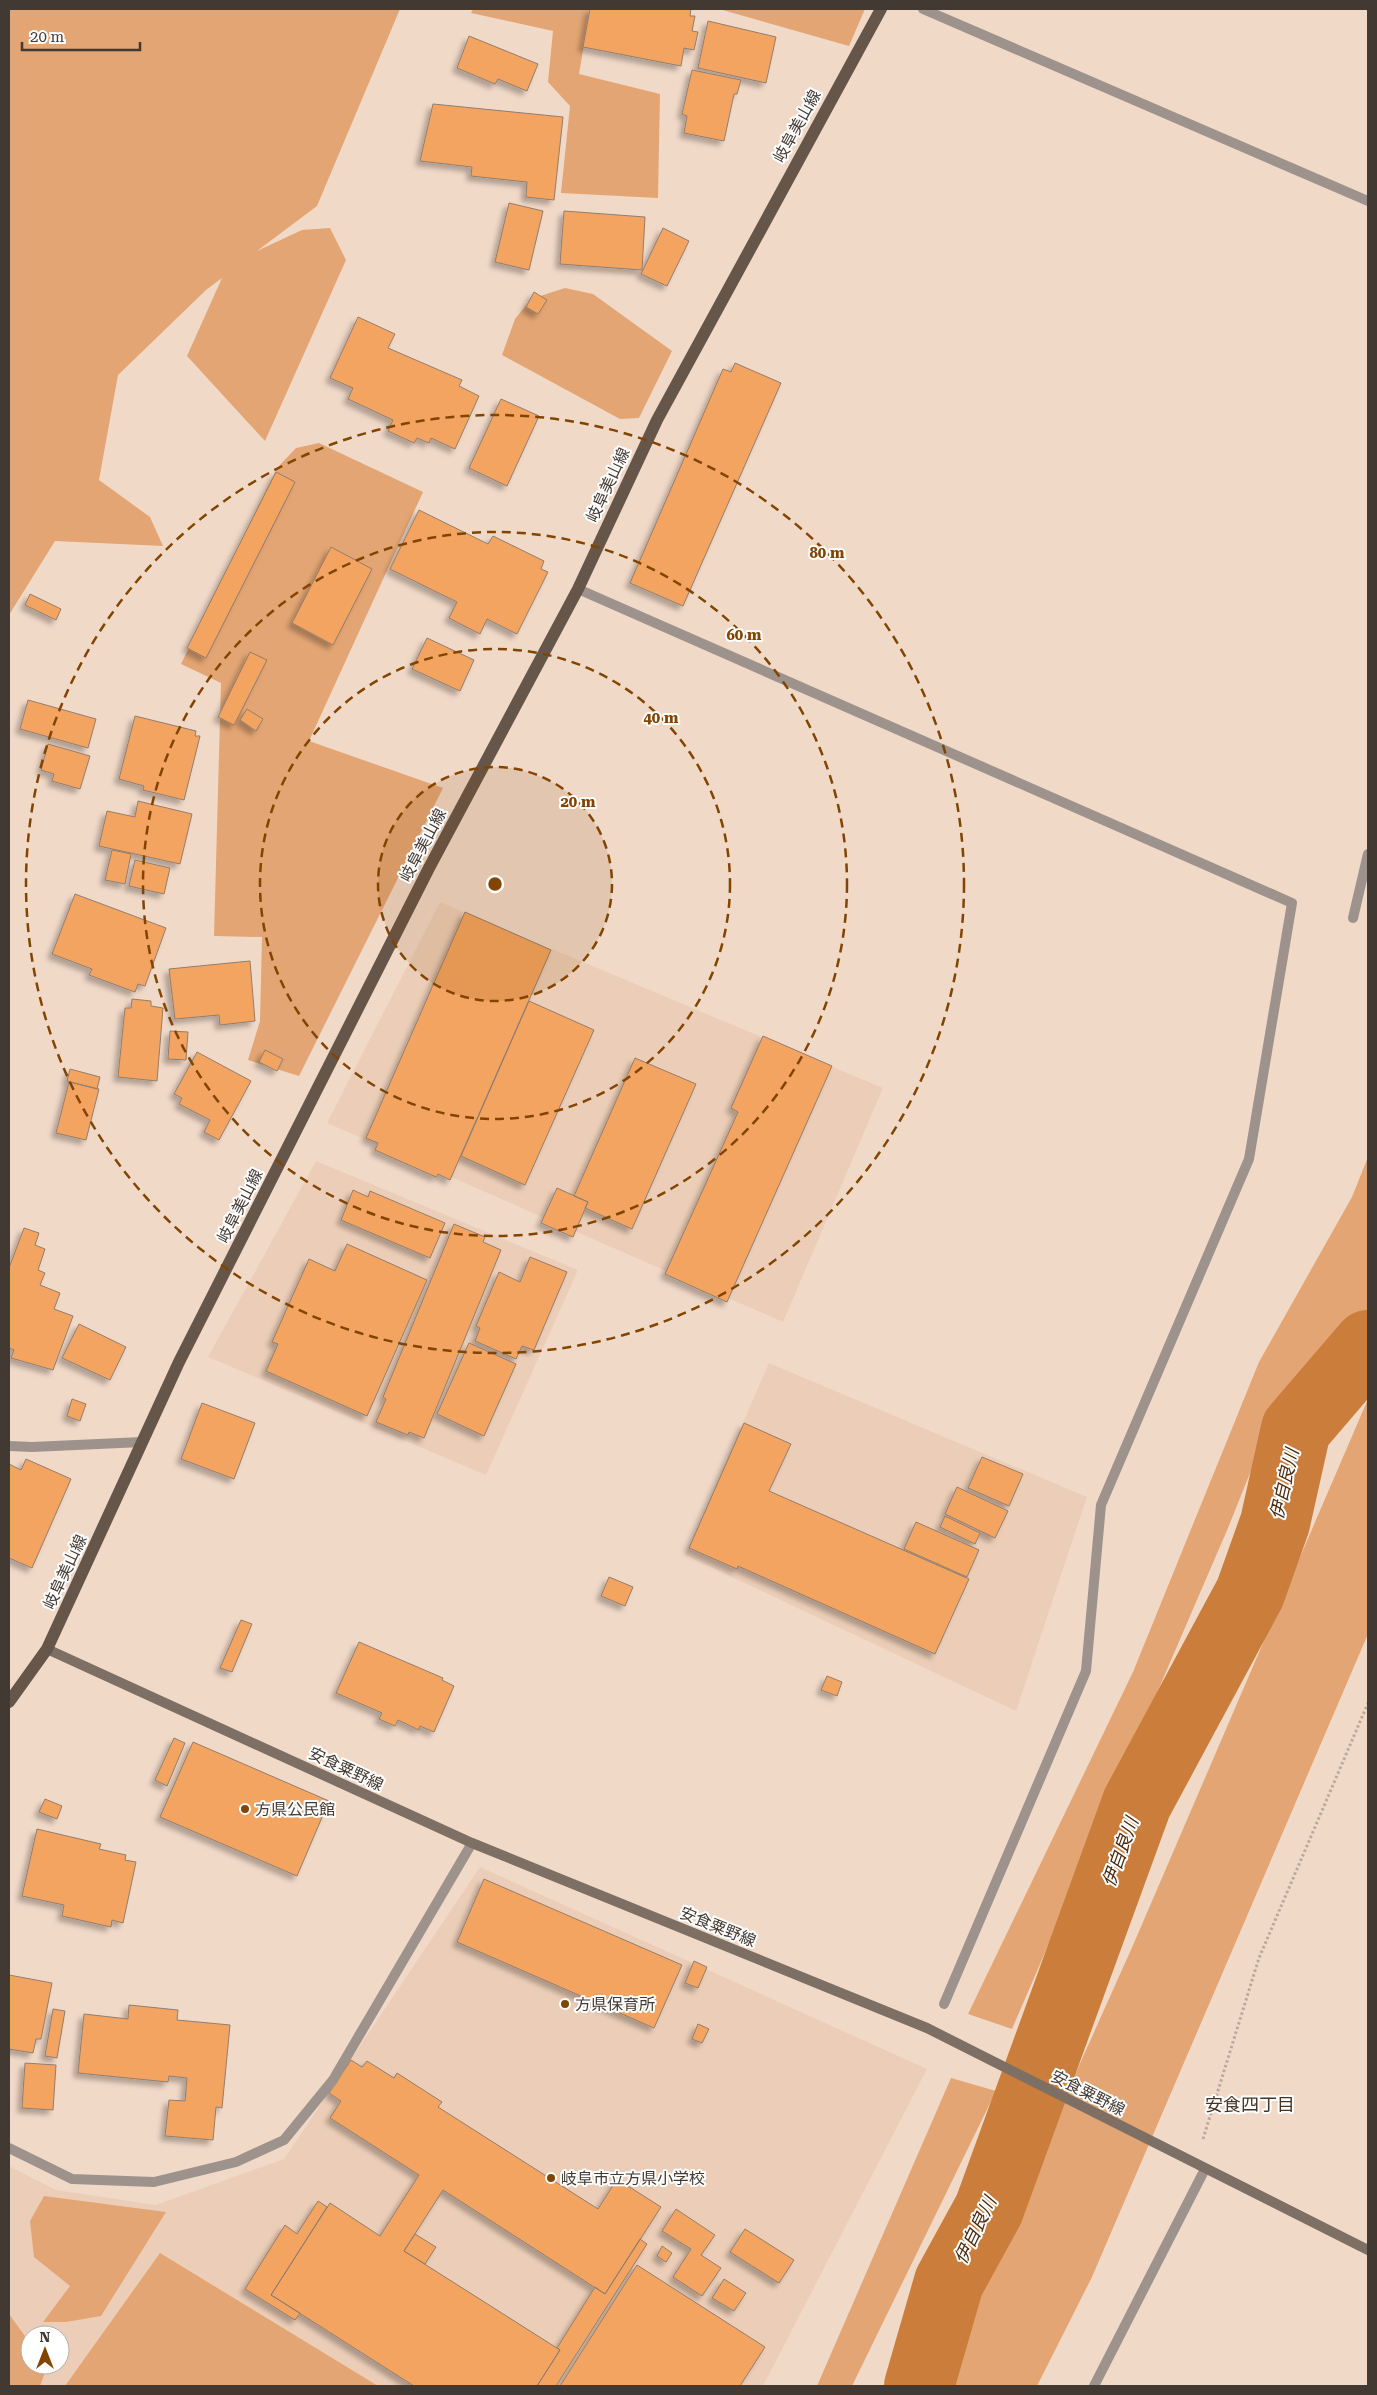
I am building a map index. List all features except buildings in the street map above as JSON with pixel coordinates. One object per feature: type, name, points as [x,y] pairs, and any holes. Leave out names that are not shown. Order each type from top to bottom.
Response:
[{"type":"main road","name":"岐阜美山線","points":[[9,1702],[48,1649],[179,1362],[429,868],[578,589],[657,420],[881,9]]},
{"type":"main road","name":"安食粟野線","points":[[48,1649],[472,1843],[927,2028],[1368,2250]]},
{"type":"street","points":[[923,9],[1368,201]]},
{"type":"street","points":[[578,589],[1292,903],[1249,1159],[1101,1505],[1086,1671],[944,2004]]},
{"type":"street","points":[[1353,918],[1368,854]]},
{"type":"street","points":[[9,1446],[32,1447],[142,1442]]},
{"type":"street","points":[[9,2148],[72,2179],[154,2182],[236,2162],[284,2140],[333,2080],[472,1843]]},
{"type":"street","points":[[1094,2386],[1205,2169]]},
{"type":"path","points":[[1195,2164],[1259,1958],[1368,1703]]},
{"type":"shaded area","points":[[9,9],[400,9],[317,206],[257,251],[302,230],[330,228],[346,260],[265,441],[187,356],[222,278],[206,290],[118,375],[99,480],[150,517],[163,546],[55,541],[9,615]]},
{"type":"shaded area","points":[[473,9],[590,9],[579,74],[660,94],[658,198],[561,193],[570,106],[548,82],[553,31],[471,13]]},
{"type":"shaded area","points":[[719,9],[865,9],[849,46]]},
{"type":"shaded area","points":[[565,288],[593,294],[672,351],[639,418],[620,419],[502,355],[515,319],[531,299]]},
{"type":"shaded area","points":[[319,443],[423,492],[309,741],[443,788],[299,1076],[248,1060],[260,1021],[262,937],[214,936],[221,683],[181,664],[277,468],[296,448]]},
{"type":"shaded area","points":[[440,902],[883,1088],[783,1322],[327,1123]]},
{"type":"shaded area","points":[[1368,1157],[1368,1312],[1315,1354],[1256,1458],[1228,1528],[1012,2029],[968,2014],[1133,1672],[1259,1362],[1352,1197]]},
{"type":"shaded area","points":[[316,1161],[578,1270],[486,1475],[208,1357]]},
{"type":"shaded area","points":[[769,1363],[1087,1497],[1016,1711],[685,1555]]},
{"type":"shaded area","points":[[1368,1399],[1368,1634],[1092,2277],[1037,2386],[944,2386],[996,2251],[1134,1943]]},
{"type":"shaded area","name":"岐阜市立方県小学校","points":[[480,1867],[927,2069],[763,2386],[9,2386],[9,2166],[56,2190],[156,2205],[284,2159]]},
{"type":"shaded area","points":[[951,2078],[996,2091],[852,2386],[817,2386]]},
{"type":"shaded area","points":[[44,2196],[166,2212],[101,2316],[66,2322],[43,2322],[70,2286],[34,2257],[30,2221]]},
{"type":"shaded area","points":[[160,2253],[378,2386],[65,2386]]},
{"type":"shaded area","points":[[9,2314],[20,2329],[20,2375],[44,2375],[40,2386],[9,2386]]},
{"type":"waterway","name":"伊自良川","points":[[919,2386],[949,2282],[989,2209],[1137,1803],[1250,1593],[1275,1523],[1296,1429],[1368,1345]]},
{"type":"place","name":"方県公民館","points":[[245,1809]]},
{"type":"place","name":"方県保育所","points":[[565,2004]]},
{"type":"place","name":"岐阜市立方県小学校","points":[[551,2178]]},
{"type":"district","name":"安食四丁目","points":[[1250,2104]]}]
